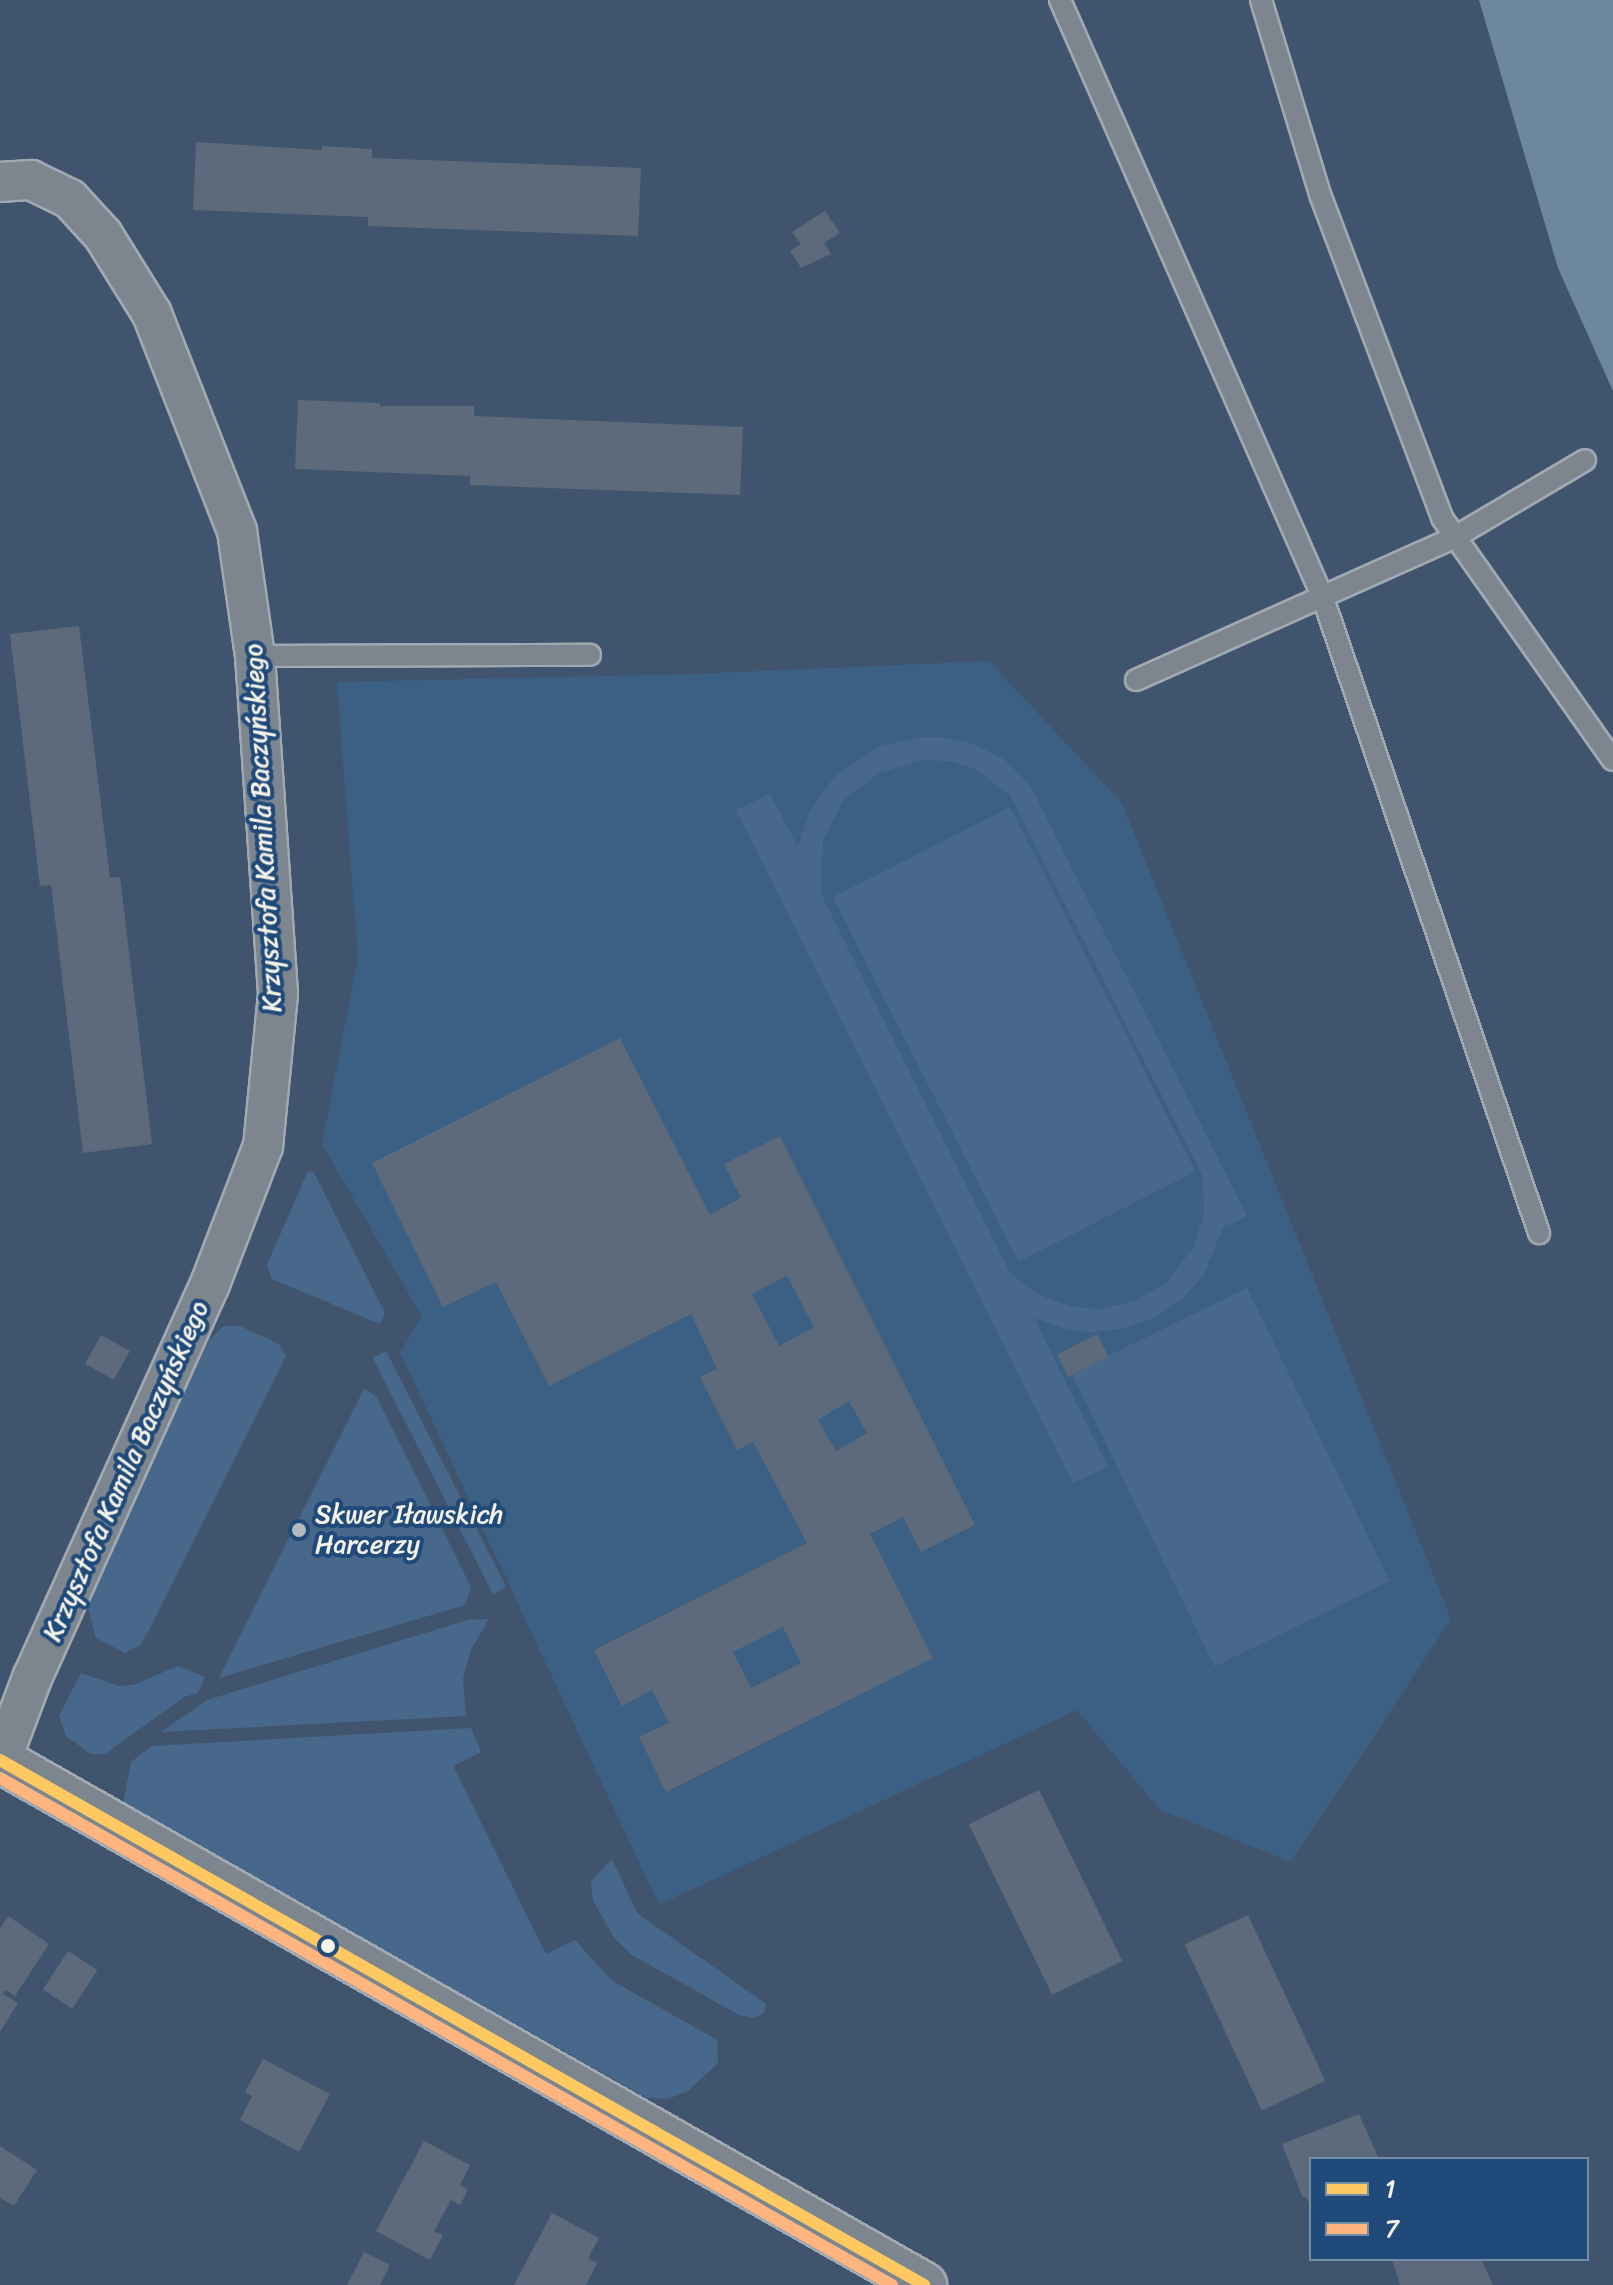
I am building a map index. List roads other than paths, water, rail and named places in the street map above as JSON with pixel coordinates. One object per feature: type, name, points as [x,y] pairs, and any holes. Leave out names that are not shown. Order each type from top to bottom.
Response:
[{"type":"street","name":"Krzysztofa Kamila Baczyńskiego","points":[[0,182],[31,180],[70,199],[103,235],[152,314],[237,531],[255,656],[278,994],[263,1146],[210,1284],[32,1678],[0,1761]]},
{"type":"street","points":[[0,1761],[924,2285]]},
{"type":"lane","points":[[1060,0],[1323,598],[1539,1233]]},
{"type":"lane","points":[[1261,0],[1321,197],[1442,518],[1613,760]]},
{"type":"lane","points":[[1136,680],[1455,537],[1585,460]]},
{"type":"lane","points":[[255,656],[590,655]]},
{"type":"place","name":"Skwer Iławskich Harcerzy","points":[[299,1530]]}]
